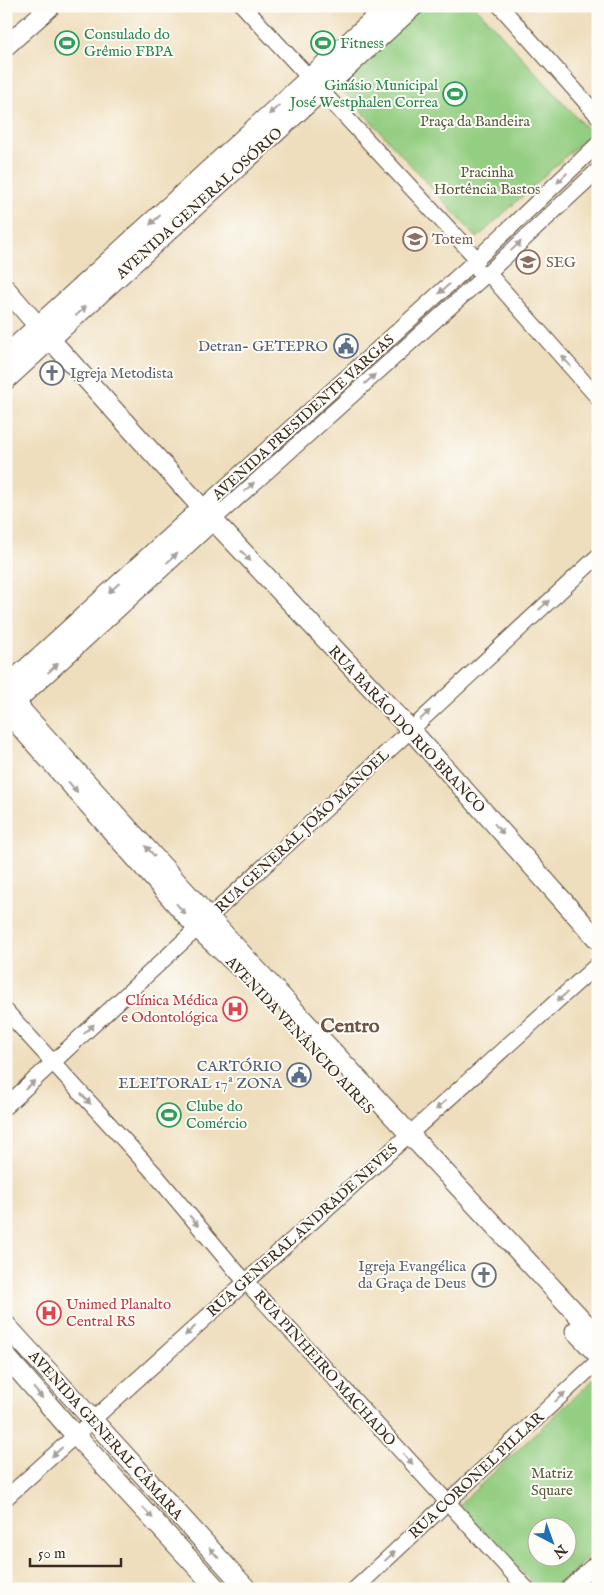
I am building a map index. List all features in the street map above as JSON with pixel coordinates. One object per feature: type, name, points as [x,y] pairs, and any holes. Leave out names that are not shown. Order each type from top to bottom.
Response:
[{"type":"main road","points":[[6,46],[51,6]]},
{"type":"main road","name":"AVENIDA GENERAL OSÓRIO","points":[[315,85],[388,6]]},
{"type":"main road","name":"AVENIDA GENERAL OSÓRIO","points":[[6,380],[44,333],[315,85],[414,6]]},
{"type":"main road","name":"RUA BARÃO DO RIO BRANCO","points":[[6,290],[208,514],[410,729],[598,940]]},
{"type":"main road","name":"AVENIDA GENERAL OSÓRIO","points":[[6,356],[44,333]]},
{"type":"main road","name":"AVENIDA PRESIDENTE VARGAS","points":[[8,700],[208,514]]},
{"type":"main road","name":"AVENIDA VENÂNCIO AIRES","points":[[8,700],[23,712],[203,923],[276,999],[598,1355]]},
{"type":"main road","name":"AVENIDA VENÂNCIO AIRES","points":[[403,1139],[598,1338]]},
{"type":"main road","name":"AVENIDA GENERAL CÂMARA","points":[[6,1325],[247,1589]]},
{"type":"main road","name":"AVENIDA GENERAL CÂMARA","points":[[6,1356],[75,1435],[217,1589]]},
{"type":"street","points":[[243,6],[477,259],[483,257],[490,260],[491,268],[488,273],[598,398]]},
{"type":"street","points":[[500,6],[598,116]]},
{"type":"street","name":"AVENIDA PRESIDENTE VARGAS","points":[[208,514],[598,144]]},
{"type":"street","name":"AVENIDA PRESIDENTE VARGAS","points":[[208,514],[488,273],[598,170]]},
{"type":"street","name":"RUA GENERAL JOÃO MANOEL","points":[[6,1106],[598,556]]},
{"type":"street","name":"RUA GENERAL ANDRADE NEVES","points":[[6,1498],[598,964]]},
{"type":"street","name":"RUA PINHEIRO MACHADO","points":[[6,1012],[155,1174],[245,1281],[527,1589]]},
{"type":"street","name":"RUA CORONEL PILLAR","points":[[354,1589],[598,1361]]},
{"type":"street","points":[[568,1589],[598,1561]]},
{"type":"green space","name":"Praça da Bandeira","points":[[423,6],[475,6],[591,133],[477,238],[338,85]]},
{"type":"green space","name":"Matriz Square","points":[[594,1379],[598,1383],[598,1548],[554,1589],[538,1589],[459,1505]]},
{"type":"place","name":"Consulado do Grêmio FBPA","points":[[67,43]]},
{"type":"place","name":"Fitness","points":[[323,43]]},
{"type":"place","name":"Ginásio Municipal José Westphalen Correa","points":[[455,94]]},
{"type":"place","name":"Totem","points":[[415,239]]},
{"type":"place","name":"SEG","points":[[528,262]]},
{"type":"place","name":"Detran- GETEPRO","points":[[346,346]]},
{"type":"place","name":"Igreja Metodista","points":[[52,373]]},
{"type":"place","name":"Clínica Médica e Odontológica","points":[[235,1009]]},
{"type":"place","name":"CARTÓRIO ELEITORAL 17ª ZONA","points":[[299,1075]]},
{"type":"place","name":"Clube do Comércio","points":[[169,1115]]},
{"type":"place","name":"Igreja Evangélica da Graça de Deus","points":[[484,1275]]},
{"type":"place","name":"Unimed Planalto Central RS","points":[[49,1313]]},
{"type":"district","name":"Centro","points":[[350,1025]]},
{"type":"park label","name":"Pracinha Hortência Bastos","points":[[487,180]]}]
